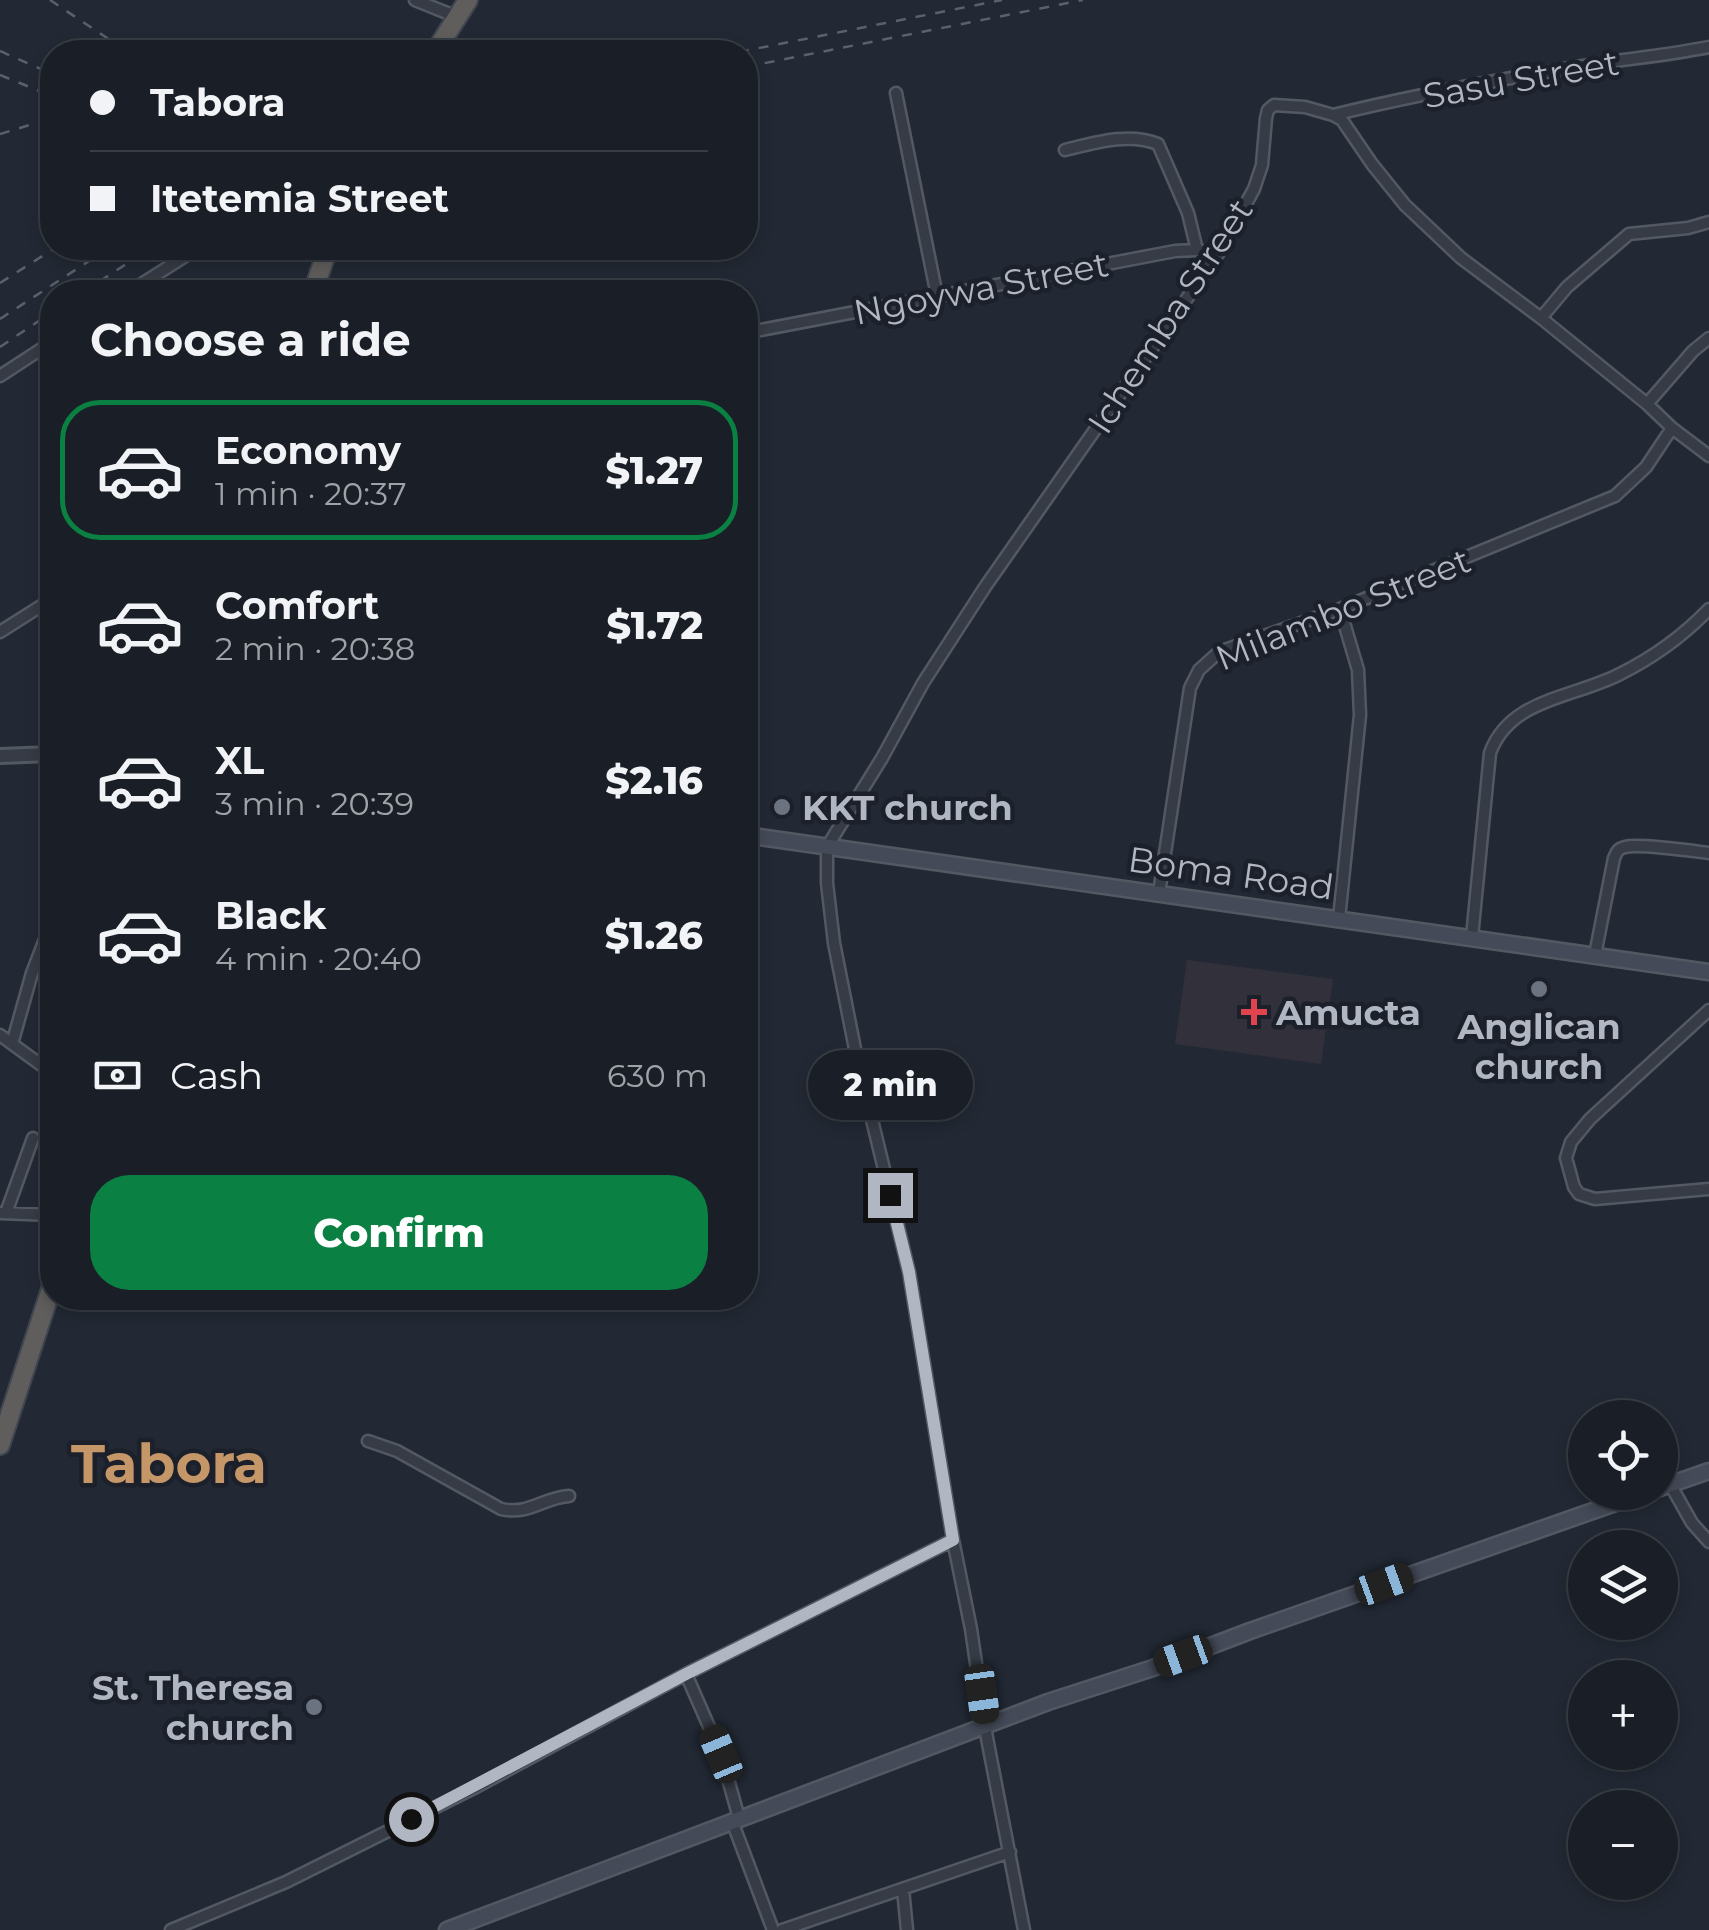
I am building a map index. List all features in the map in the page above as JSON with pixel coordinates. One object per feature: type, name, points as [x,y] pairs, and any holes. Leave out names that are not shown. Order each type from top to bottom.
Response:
[{"type":"highway","points":[[443,40],[468,0]]},
{"type":"highway","points":[[0,1444],[44,1310]]},
{"type":"main road","name":"Boma Road","points":[[758,838],[1709,972]]},
{"type":"main road","points":[[1678,1482],[1709,1471]]},
{"type":"main road","points":[[448,1930],[1048,1702],[1596,1510]]},
{"type":"street","points":[[416,0],[458,17]]},
{"type":"street","name":"Sasu Street","points":[[1333,115],[1553,71],[1709,47]]},
{"type":"street","points":[[896,94],[937,296]]},
{"type":"street","name":"Ichemba Street","points":[[828,847],[923,682],[985,587],[1218,254],[1254,190],[1262,166],[1266,118],[1271,106],[1280,104],[1333,115]]},
{"type":"street","points":[[1333,115],[1342,120],[1405,205],[1461,258],[1542,318],[1709,456]]},
{"type":"street","points":[[1065,150],[1108,140],[1158,144],[1188,213],[1197,250]]},
{"type":"street","points":[[1542,318],[1567,287],[1628,234],[1709,222]]},
{"type":"street","name":"Ngoywa Street","points":[[758,331],[1174,251],[1218,254]]},
{"type":"street","points":[[148,280],[179,260]]},
{"type":"street","points":[[1647,404],[1709,338]]},
{"type":"street","points":[[0,376],[40,350]]},
{"type":"street","name":"Milambo Street","points":[[1159,893],[1190,688],[1200,670],[1219,652],[1340,609],[1614,496],[1646,468],[1672,428]]},
{"type":"street","points":[[0,632],[40,606]]},
{"type":"street","points":[[1339,920],[1360,715],[1358,670],[1340,609]]},
{"type":"street","points":[[1472,937],[1490,753],[1496,735],[1538,704],[1594,686],[1641,663],[1689,630],[1709,609]]},
{"type":"street","points":[[0,756],[40,754]]},
{"type":"street","points":[[1594,955],[1618,850],[1626,846],[1709,853]]},
{"type":"street","points":[[828,847],[827,884],[834,943],[856,1054],[909,1272],[1024,1930]]},
{"type":"street","points":[[12,1044],[40,952]]},
{"type":"street","points":[[1709,1010],[1590,1118],[1571,1142],[1566,1158],[1574,1187],[1586,1198],[1709,1189]]},
{"type":"street","points":[[0,1036],[40,1064]]},
{"type":"street","points":[[33,1138],[3,1213],[40,1214]]},
{"type":"street","points":[[368,1441],[410,1458],[501,1509],[520,1512],[569,1496]]},
{"type":"street","points":[[1678,1503],[1709,1542]]},
{"type":"street","points":[[171,1930],[286,1882],[953,1540]]},
{"type":"street","points":[[686,1674],[721,1754],[736,1819],[773,1930]]},
{"type":"street","points":[[782,1930],[1010,1852]]},
{"type":"street","points":[[902,1889],[907,1930]]},
{"type":"shaded area","name":"Amucta","points":[[1187,960],[1333,979],[1321,1064],[1175,1044]]},
{"type":"railway","points":[[50,0],[110,40]]},
{"type":"railway","points":[[758,48],[1002,0]]},
{"type":"railway","points":[[758,64],[1083,0]]},
{"type":"railway","points":[[0,51],[40,69]]},
{"type":"railway","points":[[0,75],[40,91]]},
{"type":"railway","points":[[0,134],[40,124]]},
{"type":"railway","points":[[0,283],[40,258]]},
{"type":"railway","points":[[60,280],[91,260]]},
{"type":"railway","points":[[102,280],[132,260]]},
{"type":"railway","points":[[0,319],[40,293]]},
{"type":"railway","points":[[0,347],[40,320]]},
{"type":"place","name":"KKT church","points":[[782,807]]},
{"type":"place","name":"Anglican church","points":[[1539,989]]},
{"type":"place","name":"Amucta","points":[[1254,1012]]},
{"type":"place","name":"St. Theresa church","points":[[314,1707]]},
{"type":"district","name":"Tabora","points":[[169,1463]]},
{"type":"route","points":[[411,1819],[686,1674],[953,1540],[909,1272],[890,1195]]}]
